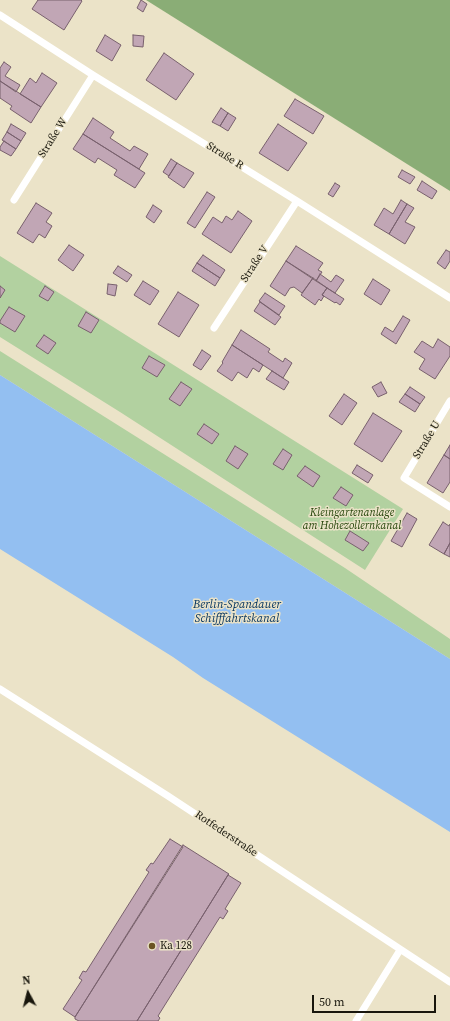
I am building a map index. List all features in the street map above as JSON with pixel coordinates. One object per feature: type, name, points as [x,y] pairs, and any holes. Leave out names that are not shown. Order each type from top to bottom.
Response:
[{"type":"lane","name":"Straße R","points":[[0,15],[450,298]]},
{"type":"lane","name":"Straße W","points":[[14,200],[93,74]]},
{"type":"lane","name":"Straße V","points":[[214,328],[297,201]]},
{"type":"lane","name":"Straße U","points":[[450,402],[404,478],[450,508]]},
{"type":"lane","name":"Rotfederstraße","points":[[0,690],[168,796],[450,982]]},
{"type":"lane","points":[[356,1021],[400,950]]},
{"type":"green space","points":[[146,0],[450,0],[450,191]]},
{"type":"green space","name":"Kleingartenanlage am Hohezollernkanal","points":[[0,256],[403,509],[365,570],[120,412],[0,337]]},
{"type":"green space","points":[[0,351],[345,568],[450,639],[450,659],[0,375]]},
{"type":"water","name":"Berlin-Spandauer Schifffahrtskanal","points":[[0,375],[450,659],[450,832],[0,549]]},
{"type":"building","points":[[38,0],[82,1],[64,30],[32,9]]},
{"type":"building","points":[[141,0],[147,4],[143,12],[137,8]]},
{"type":"building","points":[[105,35],[121,45],[112,61],[96,51]]},
{"type":"building","points":[[133,35],[144,36],[143,47],[133,46]]},
{"type":"building","points":[[164,53],[194,74],[176,100],[146,80]]},
{"type":"building","points":[[4,62],[11,67],[5,76],[20,85],[16,92],[0,81],[0,68]]},
{"type":"building","points":[[42,73],[57,83],[41,107],[20,94],[30,78],[36,83]]},
{"type":"building","points":[[0,81],[41,107],[31,123],[10,109],[12,106],[0,98]]},
{"type":"building","points":[[295,99],[324,116],[313,134],[284,116]]},
{"type":"building","points":[[221,108],[228,113],[220,126],[212,122]]},
{"type":"building","points":[[228,113],[236,118],[228,131],[220,126]]},
{"type":"building","points":[[93,118],[114,132],[110,138],[130,151],[134,146],[148,154],[139,169],[83,134]]},
{"type":"building","points":[[11,124],[26,133],[21,141],[7,132]]},
{"type":"building","points":[[278,124],[307,143],[288,171],[259,153]]},
{"type":"building","points":[[7,132],[21,141],[16,149],[2,140]]},
{"type":"building","points":[[83,134],[145,173],[135,188],[114,175],[117,170],[98,158],[95,163],[73,149]]},
{"type":"building","points":[[4,141],[16,149],[11,156],[0,150],[0,147]]},
{"type":"building","points":[[171,159],[177,163],[169,176],[163,172]]},
{"type":"building","points":[[177,163],[194,173],[184,188],[168,177]]},
{"type":"building","points":[[402,170],[415,177],[410,184],[398,177]]},
{"type":"building","points":[[422,181],[437,191],[432,199],[417,190]]},
{"type":"building","points":[[335,183],[340,186],[333,197],[328,194]]},
{"type":"building","points":[[207,192],[215,197],[195,228],[187,223]]},
{"type":"building","points":[[401,200],[407,204],[389,234],[374,225],[384,208],[393,214]]},
{"type":"building","points":[[36,203],[52,213],[46,222],[52,226],[45,238],[39,234],[33,243],[17,233]]},
{"type":"building","points":[[407,204],[414,208],[405,222],[415,227],[405,244],[389,234]]},
{"type":"building","points":[[153,205],[162,211],[154,223],[146,217]]},
{"type":"building","points":[[238,211],[252,221],[231,253],[202,234],[213,217],[222,223],[226,216],[232,220]]},
{"type":"building","points":[[69,245],[84,255],[73,271],[58,260]]},
{"type":"building","points":[[296,246],[323,263],[318,270],[322,272],[316,281],[286,261]]},
{"type":"building","points":[[446,250],[450,252],[450,261],[445,269],[437,263]]},
{"type":"building","points":[[203,255],[225,270],[220,278],[197,263]]},
{"type":"building","points":[[286,261],[313,278],[302,293],[294,287],[290,288],[285,296],[270,286]]},
{"type":"building","points":[[197,263],[220,278],[215,286],[192,271]]},
{"type":"building","points":[[118,266],[132,275],[127,282],[113,273]]},
{"type":"building","points":[[320,274],[331,282],[336,275],[344,280],[335,293],[316,281]]},
{"type":"building","points":[[313,278],[327,288],[322,295],[324,296],[321,301],[319,299],[315,305],[301,295]]},
{"type":"building","points":[[373,279],[390,290],[381,305],[364,294]]},
{"type":"building","points":[[143,281],[159,291],[150,305],[134,295]]},
{"type":"building","points":[[108,284],[117,285],[115,296],[107,294]]},
{"type":"building","points":[[0,286],[5,290],[0,298]]},
{"type":"building","points":[[45,286],[54,292],[48,301],[39,296]]},
{"type":"building","points":[[327,288],[344,299],[340,305],[322,295]]},
{"type":"building","points":[[178,292],[199,305],[179,337],[158,324]]},
{"type":"building","points":[[265,293],[285,306],[279,315],[259,301]]},
{"type":"building","points":[[260,302],[281,317],[275,325],[254,311]]},
{"type":"building","points":[[9,307],[25,316],[15,332],[0,323]]},
{"type":"building","points":[[86,312],[99,320],[91,333],[78,326]]},
{"type":"building","points":[[403,316],[410,320],[396,344],[381,334],[385,327],[393,332]]},
{"type":"building","points":[[241,330],[270,349],[268,352],[283,362],[285,358],[292,363],[283,378],[232,345]]},
{"type":"building","points":[[44,335],[56,343],[48,354],[36,346]]},
{"type":"building","points":[[438,339],[450,347],[450,356],[435,379],[419,369],[425,359],[414,352],[422,341],[433,348]]},
{"type":"building","points":[[232,345],[263,365],[259,372],[253,368],[247,378],[238,372],[232,381],[217,371]]},
{"type":"building","points":[[202,350],[211,356],[201,370],[193,365]]},
{"type":"building","points":[[149,356],[165,365],[157,377],[142,368]]},
{"type":"building","points":[[272,371],[289,382],[284,390],[266,379]]},
{"type":"building","points":[[181,382],[192,389],[180,406],[169,399]]},
{"type":"building","points":[[381,382],[387,393],[378,397],[372,387]]},
{"type":"building","points":[[410,387],[425,397],[420,404],[405,394]]},
{"type":"building","points":[[344,394],[357,403],[342,425],[329,416]]},
{"type":"building","points":[[405,394],[420,404],[415,412],[399,402]]},
{"type":"building","points":[[373,413],[402,431],[382,462],[354,444]]},
{"type":"building","points":[[204,424],[219,434],[212,444],[197,434]]},
{"type":"building","points":[[450,445],[450,459],[444,455]]},
{"type":"building","points":[[235,446],[248,454],[238,469],[226,461]]},
{"type":"building","points":[[283,449],[292,455],[283,470],[273,464]]},
{"type":"building","points":[[444,455],[450,459],[450,482],[443,493],[427,483]]},
{"type":"building","points":[[357,465],[373,475],[368,483],[352,473]]},
{"type":"building","points":[[305,466],[320,476],[313,487],[297,476]]},
{"type":"building","points":[[341,487],[353,495],[346,506],[333,498]]},
{"type":"building","points":[[407,513],[417,519],[402,547],[391,541]]},
{"type":"building","points":[[443,522],[449,526],[450,524],[450,543],[444,554],[429,545]]},
{"type":"building","points":[[350,531],[369,543],[363,551],[345,540]]},
{"type":"building","points":[[450,543],[450,557],[444,554]]},
{"type":"building","points":[[170,839],[183,847],[75,1017],[63,1009],[82,980],[79,978],[83,971],[86,972],[149,872],[146,870],[151,863],[153,864]]},
{"type":"building","name":"Ka 128","points":[[183,845],[229,874],[137,1021],[79,1021],[75,1019],[75,1017]]},
{"type":"building","points":[[228,875],[241,883],[225,909],[228,911],[223,919],[220,917],[158,1016],[160,1018],[158,1021],[137,1021]]},
{"type":"place","name":"Ka 128","points":[[152,946]]}]
